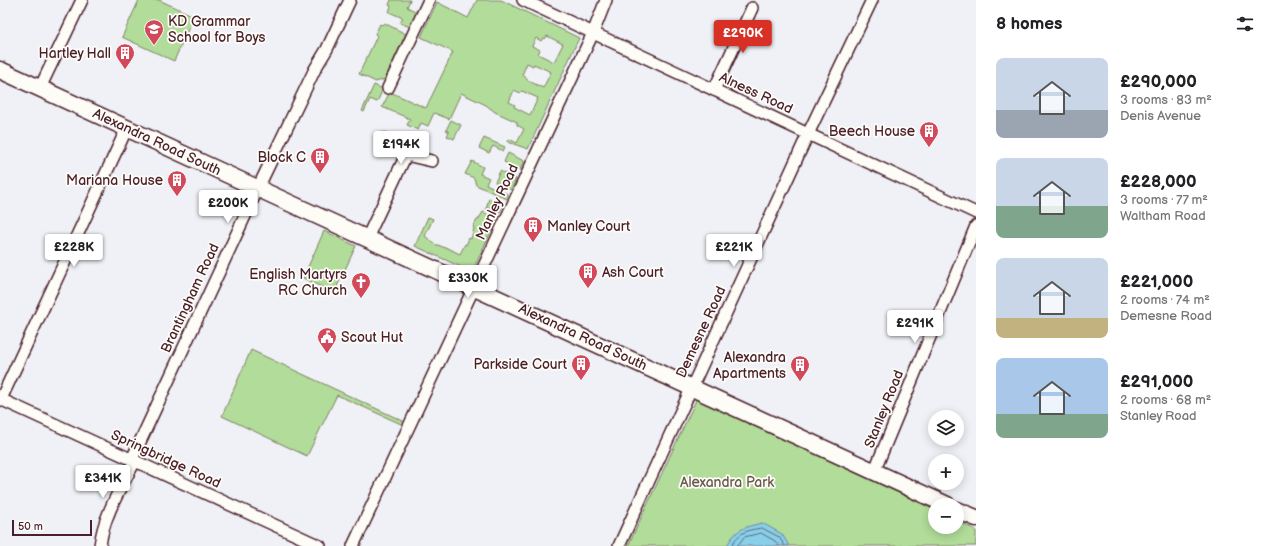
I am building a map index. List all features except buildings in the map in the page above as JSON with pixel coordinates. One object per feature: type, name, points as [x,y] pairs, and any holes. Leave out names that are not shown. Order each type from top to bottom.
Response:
[{"type":"street","points":[[40,88],[82,0]]},
{"type":"street","name":"Brantingham Road","points":[[100,546],[101,533],[106,519],[133,460],[258,188],[350,0]]},
{"type":"street","points":[[388,88],[429,0]]},
{"type":"street","name":"Alness Road","points":[[523,0],[976,213]]},
{"type":"street","name":"Manley Road","points":[[353,546],[593,33],[606,0]]},
{"type":"street","name":"Demesne Road","points":[[619,546],[808,134],[872,0]]},
{"type":"street","points":[[714,90],[752,8]]},
{"type":"street","name":"Alexandra Road South","points":[[0,70],[932,498]]},
{"type":"street","points":[[0,399],[127,128]]},
{"type":"street","points":[[385,139],[406,155],[432,161]]},
{"type":"street","points":[[367,238],[406,155]]},
{"type":"street","name":"Stanley Road","points":[[874,472],[976,226]]},
{"type":"street","name":"Springbridge Road","points":[[0,399],[320,546]]},
{"type":"street","points":[[964,513],[976,518]]},
{"type":"green space","points":[[139,0],[159,0],[194,16],[174,61],[122,37]]},
{"type":"green space","points":[[391,0],[410,0],[407,7],[417,12],[410,27],[400,23],[403,18],[389,12]]},
{"type":"green space","points":[[477,0],[501,0],[579,38],[528,149],[508,142],[509,139],[517,143],[524,129],[517,125],[517,122],[495,112],[486,105],[461,93],[449,119],[434,113],[428,126],[421,123],[418,130],[407,125],[410,119],[382,107],[390,92],[426,108],[453,52],[421,37],[437,2],[468,18]],"holes":[[[547,36],[563,44],[554,62],[538,54],[540,50],[532,46],[536,38],[541,41]],[[527,63],[533,66],[534,64],[551,72],[543,88],[527,80],[527,78],[522,75]],[[514,90],[520,93],[522,91],[538,98],[530,115],[514,107],[515,105],[509,102]]]},
{"type":"green space","points":[[384,23],[406,34],[385,79],[376,82],[359,74],[377,36],[375,34],[380,24],[382,25]]},
{"type":"green space","points":[[374,85],[383,89],[377,102],[370,99],[364,112],[362,111]]},
{"type":"green space","points":[[451,120],[461,125],[454,139],[447,136],[449,132],[446,130]]},
{"type":"green space","points":[[484,138],[505,147],[503,151],[493,146],[489,153],[479,148]]},
{"type":"green space","points":[[508,153],[524,161],[520,170],[504,162]]},
{"type":"green space","points":[[472,161],[483,167],[480,174],[489,178],[486,184],[509,195],[507,199],[476,185],[474,178],[465,174]]},
{"type":"green space","points":[[500,171],[516,179],[511,190],[495,182]]},
{"type":"green space","points":[[489,198],[503,205],[500,212],[489,207],[486,209]]},
{"type":"green space","points":[[483,212],[497,219],[472,272],[415,246],[428,217],[433,219],[425,236],[436,245],[445,247],[460,254],[469,238],[471,239],[473,227]]},
{"type":"green space","points":[[324,231],[356,246],[334,293],[303,278]]},
{"type":"green space","points":[[251,350],[403,421],[401,424],[337,395],[307,456],[222,416]]},
{"type":"green space","name":"Alexandra Park","points":[[697,398],[928,507],[928,534],[964,534],[964,524],[976,530],[976,546],[628,546]]},
{"type":"water","points":[[762,523],[782,534],[789,546],[727,546],[737,532],[750,526]]},
{"type":"place","name":"KD Grammar School for Boys","points":[[154,46]]},
{"type":"place","name":"Hartley Hall","points":[[125,70]]},
{"type":"place","name":"Beech House","points":[[929,148]]},
{"type":"place","name":"Block C","points":[[320,174]]},
{"type":"place","name":"Mariana House","points":[[177,197]]},
{"type":"place","name":"Manley Court","points":[[533,243]]},
{"type":"place","name":"Ash Court","points":[[588,289]]},
{"type":"place","name":"English Martyrs RC Church","points":[[361,299]]},
{"type":"place","name":"Scout Hut","points":[[327,354]]},
{"type":"place","name":"Parkside Court","points":[[581,381]]},
{"type":"place","name":"Alexandra Apartments","points":[[800,382]]}]
